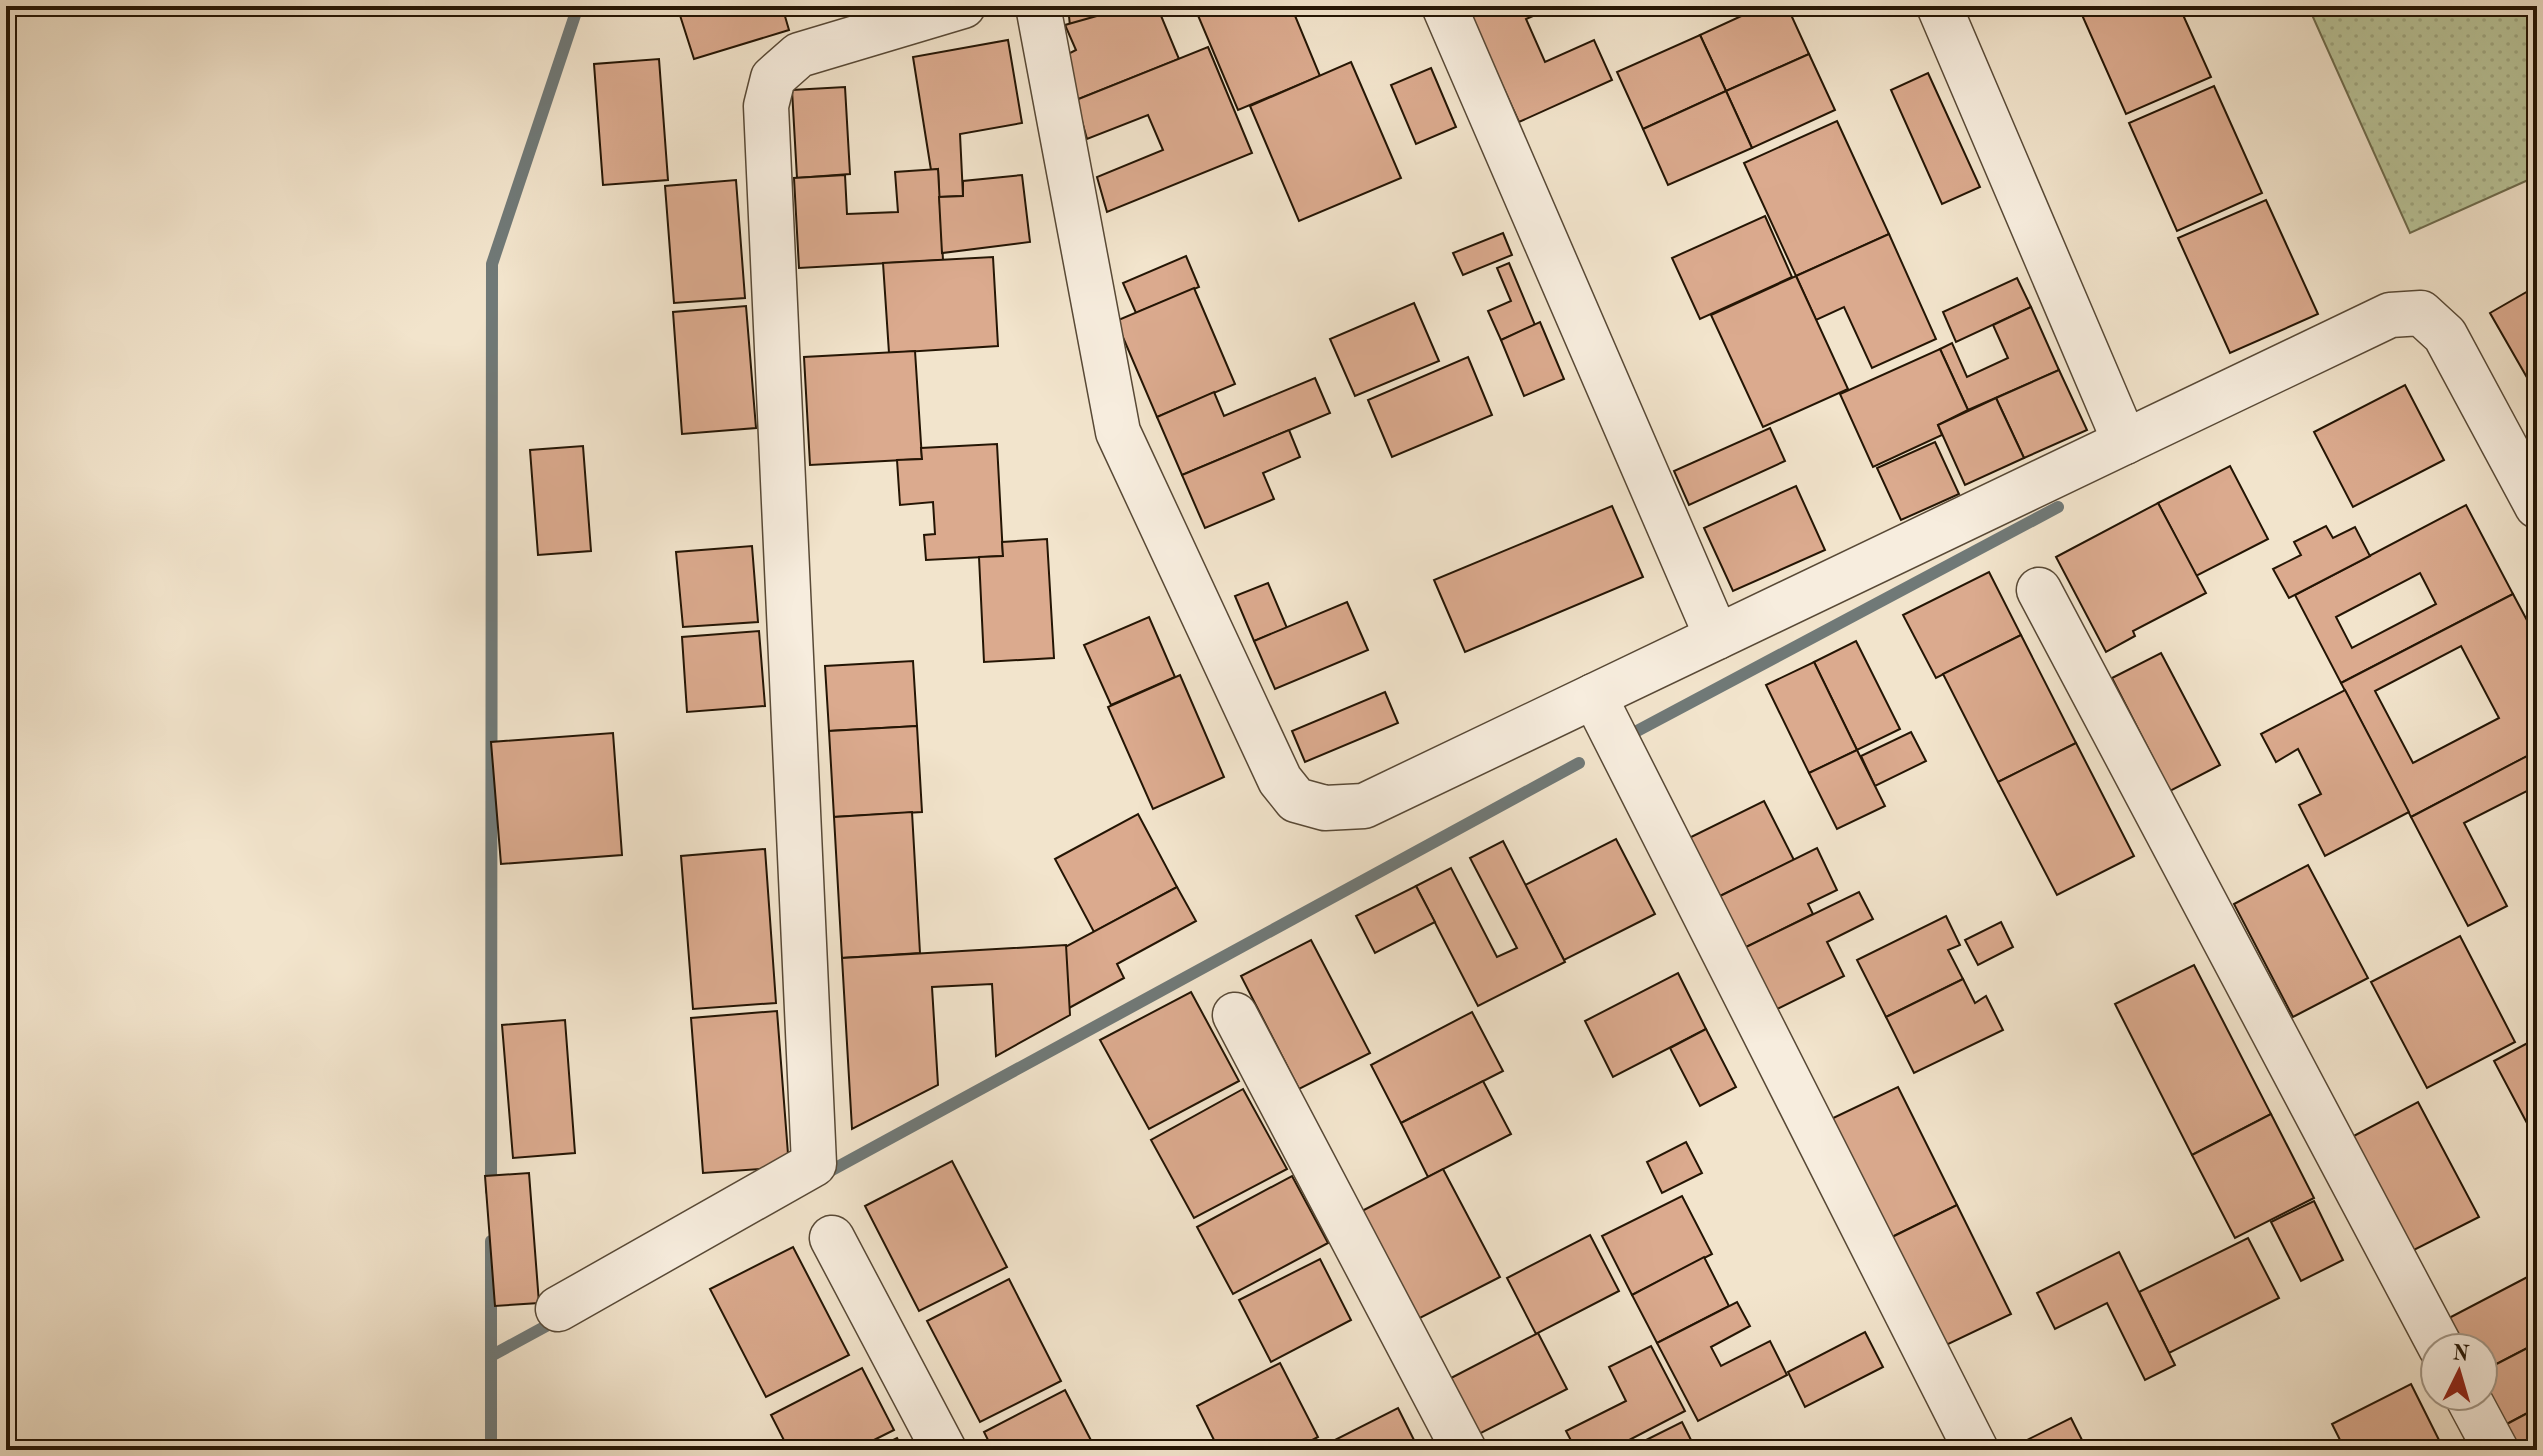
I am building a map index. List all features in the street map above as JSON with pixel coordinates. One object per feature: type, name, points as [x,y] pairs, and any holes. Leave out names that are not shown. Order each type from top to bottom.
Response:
[{"type":"street","points":[[558,1309],[814,1164],[766,106],[773,78],[799,55],[963,6]]},
{"type":"street","points":[[1038,6],[1118,432],[1280,780],[1296,800],[1325,808],[1364,806],[2390,315],[2421,313],[2445,335],[2537,506]]},
{"type":"street","points":[[1444,6],[1717,637]]},
{"type":"street","points":[[1939,6],[2125,442]]},
{"type":"street","points":[[2039,590],[2433,1332]]},
{"type":"street","points":[[1594,696],[1976,1450]]},
{"type":"street","points":[[1235,1015],[1464,1450]]},
{"type":"street","points":[[832,1238],[944,1450]]},
{"type":"street","points":[[2476,1412],[2496,1450]]},
{"type":"green space","points":[[2308,6],[2537,6],[2537,176],[2410,233]]},
{"type":"building","points":[[677,6],[782,6],[789,30],[694,59]]},
{"type":"building","points":[[1068,6],[1132,6],[1070,26]]},
{"type":"building","points":[[1132,6],[1157,6],[1179,59],[1076,100],[1064,56],[1076,50],[1065,25]]},
{"type":"building","points":[[1194,6],[1291,6],[1320,76],[1238,110]]},
{"type":"building","points":[[1466,6],[1556,6],[1526,19],[1545,62],[1594,40],[1612,80],[1519,122]]},
{"type":"building","points":[[1763,6],[1787,6],[1809,54],[1726,91],[1700,35]]},
{"type":"building","points":[[2078,6],[2179,6],[2211,77],[2126,114]]},
{"type":"building","points":[[1700,35],[1726,91],[1643,129],[1617,72]]},
{"type":"building","points":[[1008,40],[1022,123],[960,134],[963,196],[939,197],[938,169],[931,170],[913,57]]},
{"type":"building","points":[[1208,47],[1252,153],[1107,212],[1097,177],[1163,150],[1148,115],[1087,139],[1076,100]]},
{"type":"building","points":[[1809,54],[1835,110],[1752,148],[1726,91]]},
{"type":"building","points":[[659,59],[668,180],[603,185],[594,64]]},
{"type":"building","points":[[1351,62],[1401,178],[1299,221],[1250,106]]},
{"type":"building","points":[[1431,68],[1456,127],[1416,144],[1391,85]]},
{"type":"building","points":[[1928,73],[1980,187],[1942,204],[1891,90]]},
{"type":"building","points":[[2214,86],[2262,193],[2177,231],[2129,123]]},
{"type":"building","points":[[845,87],[850,174],[797,178],[792,90]]},
{"type":"building","points":[[1726,91],[1752,148],[1668,185],[1643,129]]},
{"type":"building","points":[[1837,121],[1889,234],[1796,276],[1744,163]]},
{"type":"building","points":[[938,169],[943,260],[799,268],[794,178],[845,175],[847,214],[898,212],[895,172]]},
{"type":"building","points":[[1022,175],[1030,242],[942,253],[939,197],[963,196],[963,181]]},
{"type":"building","points":[[736,180],[745,298],[674,303],[665,186]]},
{"type":"building","points":[[2266,200],[2318,314],[2230,353],[2178,238]]},
{"type":"building","points":[[1765,216],[1792,277],[1700,319],[1672,258]]},
{"type":"building","points":[[1503,233],[1512,255],[1463,275],[1453,253]]},
{"type":"building","points":[[1889,234],[1936,339],[1872,368],[1844,307],[1816,320],[1796,276]]},
{"type":"building","points":[[1186,256],[1199,287],[1136,313],[1123,283]]},
{"type":"building","points":[[993,257],[998,346],[889,353],[883,263]]},
{"type":"building","points":[[1509,263],[1535,325],[1501,340],[1488,311],[1511,301],[1497,268]]},
{"type":"building","points":[[1796,276],[1848,389],[1763,427],[1711,315]]},
{"type":"building","points":[[2017,278],[2031,307],[1956,342],[1943,312]]},
{"type":"building","points":[[2537,286],[2537,395],[2490,313]]},
{"type":"building","points":[[1194,288],[1235,384],[1157,417],[1116,321]]},
{"type":"building","points":[[1414,303],[1439,361],[1355,396],[1330,339]]},
{"type":"building","points":[[746,306],[756,428],[682,434],[673,312]]},
{"type":"building","points":[[2031,307],[2059,370],[1968,410],[1940,349],[1952,343],[1967,377],[2008,358],[1993,325]]},
{"type":"building","points":[[1540,322],[1564,379],[1524,396],[1501,340]]},
{"type":"building","points":[[1940,349],[1968,410],[1938,425],[1942,435],[1873,467],[1840,394]]},
{"type":"building","points":[[915,351],[922,459],[810,465],[804,357]]},
{"type":"building","points":[[1468,357],[1492,415],[1392,457],[1368,400]]},
{"type":"building","points":[[2059,370],[2087,430],[2024,458],[1996,398]]},
{"type":"building","points":[[1315,378],[1330,413],[1182,475],[1157,417],[1214,392],[1224,416]]},
{"type":"building","points":[[2405,385],[2444,460],[2353,507],[2314,432]]},
{"type":"building","points":[[1996,398],[2024,458],[1965,485],[1938,425]]},
{"type":"building","points":[[1770,428],[1785,461],[1689,505],[1674,471]]},
{"type":"building","points":[[1289,430],[1300,457],[1263,473],[1274,499],[1205,528],[1182,475]]},
{"type":"building","points":[[1935,442],[1959,494],[1901,520],[1877,468]]},
{"type":"building","points":[[997,444],[1003,556],[926,560],[924,535],[935,534],[933,502],[900,505],[897,460],[922,459],[921,448]]},
{"type":"building","points":[[583,446],[591,551],[538,555],[530,450]]},
{"type":"building","points":[[2230,466],[2268,539],[2196,576],[2158,503]]},
{"type":"building","points":[[1796,486],[1825,550],[1733,591],[1704,528]]},
{"type":"building","points":[[2158,503],[2206,593],[2133,631],[2135,636],[2106,652],[2056,557]]},
{"type":"building","points":[[2466,505],[2513,594],[2341,683],[2295,595]],"holes":[[[2420,573],[2436,604],[2352,648],[2336,617]]]},
{"type":"building","points":[[1612,506],[1643,577],[1465,652],[1434,580]]},
{"type":"building","points":[[2326,526],[2333,538],[2355,527],[2370,556],[2289,598],[2273,569],[2301,555],[2294,542]]},
{"type":"building","points":[[1047,539],[1054,658],[984,662],[979,557],[1003,556],[1002,542]]},
{"type":"building","points":[[752,546],[758,622],[683,627],[676,552]]},
{"type":"building","points":[[1989,572],[2021,635],[1936,678],[1903,615]]},
{"type":"building","points":[[1268,583],[1287,628],[1254,641],[1235,596]]},
{"type":"building","points":[[2513,594],[2537,639],[2537,751],[2411,817],[2341,683]],"holes":[[[2461,646],[2499,718],[2413,763],[2375,691]]]},
{"type":"building","points":[[1347,602],[1368,650],[1275,689],[1254,641]]},
{"type":"building","points":[[1149,617],[1175,677],[1111,705],[1084,645]]},
{"type":"building","points":[[759,631],[765,706],[687,712],[682,637]]},
{"type":"building","points":[[2021,635],[2076,743],[1998,782],[1943,674]]},
{"type":"building","points":[[1856,641],[1900,729],[1857,750],[1814,662]]},
{"type":"building","points":[[2161,653],[2220,765],[2170,791],[2112,678]]},
{"type":"building","points":[[913,661],[917,726],[829,731],[825,666]]},
{"type":"building","points":[[1814,662],[1857,750],[1809,773],[1766,685]]},
{"type":"building","points":[[1180,675],[1224,777],[1153,809],[1108,707]]},
{"type":"building","points":[[2345,690],[2409,812],[2325,856],[2299,805],[2321,794],[2298,749],[2276,762],[2261,734]]},
{"type":"building","points":[[1385,692],[1398,723],[1305,762],[1292,731]]},
{"type":"building","points":[[917,726],[922,812],[834,817],[829,731]]},
{"type":"building","points":[[1911,732],[1926,761],[1875,786],[1861,756]]},
{"type":"building","points":[[613,733],[622,855],[501,864],[491,742]]},
{"type":"building","points":[[2076,743],[2134,856],[2057,895],[1998,782]]},
{"type":"building","points":[[1857,750],[1885,806],[1837,829],[1809,773]]},
{"type":"building","points":[[2527,756],[2537,776],[2537,786],[2464,823],[2507,906],[2468,926],[2411,817]]},
{"type":"building","points":[[2537,788],[2537,810],[2528,793]]},
{"type":"building","points":[[1764,801],[1794,860],[1714,899],[1685,840]]},
{"type":"building","points":[[912,812],[920,953],[842,958],[834,817]]},
{"type":"building","points":[[1138,814],[1177,887],[1094,932],[1055,859]]},
{"type":"building","points":[[1616,839],[1655,914],[1564,960],[1525,885]]},
{"type":"building","points":[[1503,841],[1565,962],[1478,1006],[1416,886],[1451,868],[1497,957],[1517,948],[1470,858]]},
{"type":"building","points":[[1817,848],[1837,890],[1808,904],[1813,914],[1740,950],[1714,899]]},
{"type":"building","points":[[765,849],[776,1003],[693,1009],[681,856]]},
{"type":"building","points":[[2308,865],[2368,978],[2293,1017],[2234,904]]},
{"type":"building","points":[[1416,886],[1435,922],[1375,953],[1356,916]]},
{"type":"building","points":[[1177,887],[1196,921],[1117,964],[1124,978],[1069,1008],[1065,947]]},
{"type":"building","points":[[1859,892],[1873,919],[1827,942],[1844,976],[1771,1012],[1740,950]]},
{"type":"building","points":[[1946,916],[1960,945],[1948,950],[1963,979],[1886,1017],[1857,960]]},
{"type":"building","points":[[2001,922],[2013,947],[1978,965],[1965,940]]},
{"type":"building","points":[[2460,936],[2515,1042],[2427,1088],[2371,982]]},
{"type":"building","points":[[1311,940],[1370,1053],[1299,1089],[1241,976]]},
{"type":"building","points":[[1066,945],[1070,1015],[996,1056],[992,984],[932,987],[938,1085],[852,1129],[842,958]]},
{"type":"building","points":[[2194,965],[2271,1114],[2192,1155],[2115,1004]]},
{"type":"building","points":[[1678,973],[1706,1029],[1613,1077],[1585,1021]]},
{"type":"building","points":[[1963,979],[1975,1003],[1986,996],[2003,1030],[1914,1073],[1886,1017]]},
{"type":"building","points":[[1191,992],[1239,1081],[1149,1129],[1100,1040]]},
{"type":"building","points":[[777,1011],[789,1167],[703,1173],[691,1018]]},
{"type":"building","points":[[1472,1012],[1503,1071],[1401,1123],[1371,1065]]},
{"type":"building","points":[[565,1020],[575,1153],[513,1158],[502,1025]]},
{"type":"building","points":[[1706,1029],[1736,1087],[1700,1106],[1670,1048]]},
{"type":"building","points":[[2537,1038],[2537,1142],[2494,1061]]},
{"type":"building","points":[[1483,1081],[1511,1134],[1428,1177],[1401,1123]]},
{"type":"building","points":[[1898,1087],[1957,1205],[1888,1239],[1829,1120]]},
{"type":"building","points":[[1243,1089],[1287,1169],[1194,1218],[1151,1140]]},
{"type":"building","points":[[2418,1102],[2479,1217],[2408,1253],[2348,1139]]},
{"type":"building","points":[[2271,1114],[2314,1198],[2235,1238],[2192,1155]]},
{"type":"building","points":[[1686,1142],[1702,1173],[1662,1193],[1647,1162]]},
{"type":"building","points":[[952,1161],[1007,1267],[919,1311],[865,1206]]},
{"type":"building","points":[[1443,1169],[1500,1277],[1416,1320],[1360,1212]]},
{"type":"building","points":[[529,1173],[539,1303],[495,1306],[485,1176]]},
{"type":"building","points":[[1292,1176],[1328,1243],[1233,1294],[1197,1227]]},
{"type":"building","points":[[1682,1196],[1712,1254],[1632,1295],[1602,1236]]},
{"type":"building","points":[[2314,1201],[2343,1260],[2301,1281],[2271,1222]]},
{"type":"building","points":[[1957,1205],[2011,1314],[1942,1347],[1888,1239]]},
{"type":"building","points":[[1590,1235],[1619,1291],[1536,1334],[1507,1278]]},
{"type":"building","points":[[2248,1238],[2279,1298],[2169,1353],[2139,1292]]},
{"type":"building","points":[[793,1247],[849,1355],[766,1397],[710,1289]]},
{"type":"building","points":[[2119,1252],[2175,1365],[2145,1380],[2107,1303],[2055,1329],[2037,1293]]},
{"type":"building","points":[[1704,1257],[1729,1306],[1657,1343],[1632,1295]]},
{"type":"building","points":[[1320,1259],[1351,1320],[1271,1362],[1239,1300]]},
{"type":"building","points":[[2537,1272],[2537,1343],[2499,1363],[2499,1332],[2456,1332],[2449,1318]]},
{"type":"building","points":[[1009,1279],[1061,1381],[980,1422],[927,1321]]},
{"type":"building","points":[[1737,1302],[1750,1326],[1711,1347],[1721,1366],[1770,1341],[1787,1375],[1698,1421],[1657,1343]]},
{"type":"building","points":[[1865,1332],[1883,1367],[1805,1407],[1788,1372]]},
{"type":"building","points":[[1538,1333],[1567,1389],[1479,1434],[1451,1378]]},
{"type":"building","points":[[2537,1343],[2537,1408],[2505,1425],[2498,1412],[2499,1363]]},
{"type":"building","points":[[1651,1346],[1685,1411],[1610,1450],[1576,1450],[1566,1431],[1626,1401],[1609,1367]]},
{"type":"building","points":[[1280,1363],[1318,1437],[1293,1450],[1219,1450],[1197,1406]]},
{"type":"building","points":[[862,1368],[894,1430],[854,1450],[789,1450],[771,1415]]},
{"type":"building","points":[[2411,1384],[2419,1400],[2419,1412],[2425,1412],[2444,1450],[2345,1450],[2332,1424]]},
{"type":"building","points":[[1065,1390],[1096,1450],[993,1450],[984,1432]]},
{"type":"building","points":[[1398,1408],[1419,1450],[1317,1449]]},
{"type":"building","points":[[2537,1408],[2537,1450],[2518,1450],[2505,1425]]},
{"type":"building","points":[[2071,1418],[2087,1450],[2007,1450]]},
{"type":"building","points":[[1682,1422],[1696,1450],[1626,1450]]},
{"type":"building","points":[[897,1438],[903,1450],[873,1450]]},
{"type":"waterway","points":[[491,1191],[492,264],[578,6]]},
{"type":"waterway","points":[[1637,731],[2058,507]]},
{"type":"waterway","points":[[821,1176],[1579,763]]},
{"type":"waterway","points":[[491,1241],[491,1450]]},
{"type":"waterway","points":[[491,1356],[559,1319]]}]
